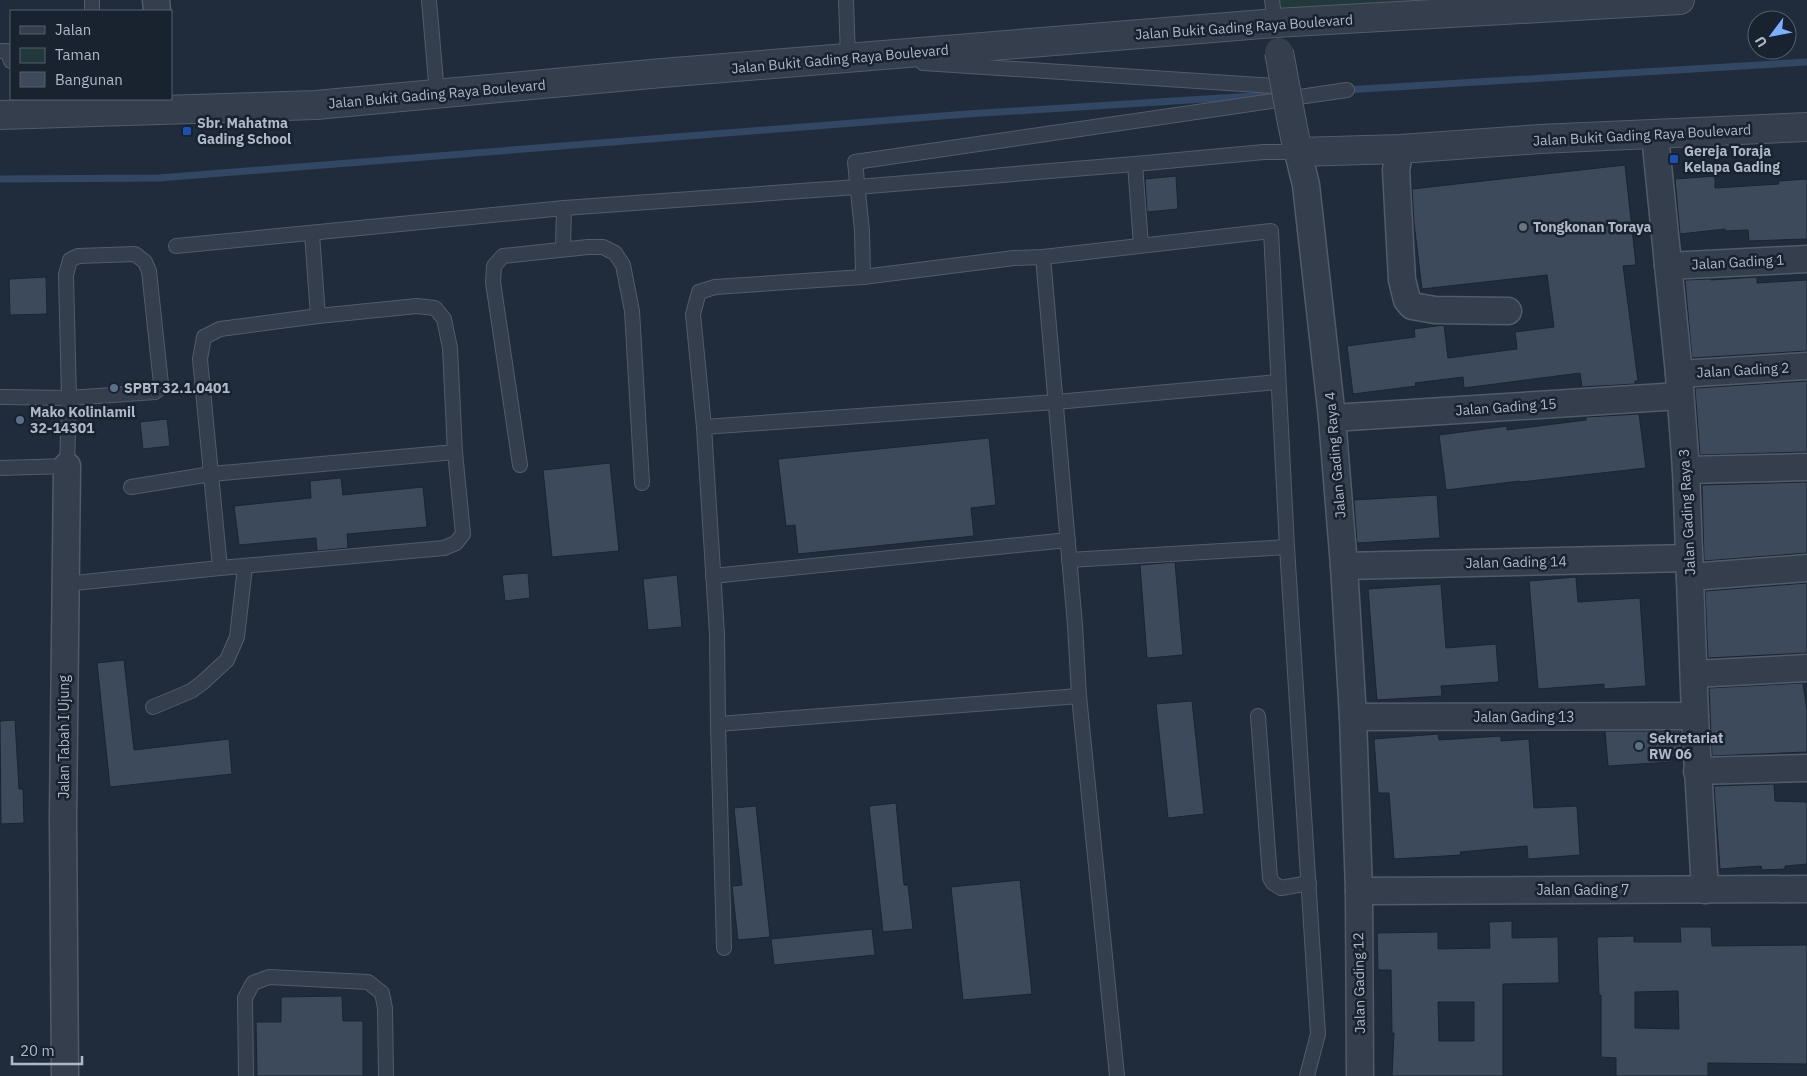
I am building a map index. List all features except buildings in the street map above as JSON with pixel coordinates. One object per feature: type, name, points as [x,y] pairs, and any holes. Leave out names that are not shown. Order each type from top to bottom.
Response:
[{"type":"street","name":"Jalan Bukit Gading Raya Boulevard","points":[[15,110],[163,105],[316,105],[672,72],[848,58],[1273,12],[1680,0]]},
{"type":"street","name":"Jalan Gading Raya 4","points":[[1273,12],[1292,124],[1306,185],[1332,418],[1344,566],[1353,717],[1359,891]]},
{"type":"street","name":"Jalan Bukit Gading Raya Boulevard","points":[[1298,152],[1400,149],[1540,139],[1807,127]]},
{"type":"street","name":"Jalan Gading Raya 3","points":[[1655,134],[1680,385],[1686,470],[1695,716],[1705,890]]},
{"type":"street","points":[[1400,149],[1396,170],[1401,270],[1407,300],[1412,306],[1435,310],[1508,311]]},
{"type":"street","name":"Jalan Gading 1","points":[[1668,266],[1807,259]]},
{"type":"street","name":"Jalan Gading 2","points":[[1680,385],[1807,366]]},
{"type":"street","name":"Jalan Gading 15","points":[[1332,418],[1680,385]]},
{"type":"street","name":"Jalan Tabah I Ujung","points":[[65,1076],[63,818],[67,466]]},
{"type":"street","points":[[1686,470],[1807,467]]},
{"type":"street","name":"Jalan Gading 14","points":[[1344,566],[1807,568]]},
{"type":"street","points":[[1694,674],[1807,668]]},
{"type":"street","name":"Jalan Gading 13","points":[[1353,717],[1695,716]]},
{"type":"street","points":[[1698,771],[1807,768]]},
{"type":"street","name":"Jalan Gading 7","points":[[1359,891],[1807,889]]},
{"type":"street","name":"Jalan Gading 12","points":[[1359,891],[1360,1076]]},
{"type":"lane","points":[[429,0],[438,94]]},
{"type":"lane","points":[[846,0],[848,58],[1347,90],[855,162],[862,231],[863,277]]},
{"type":"lane","points":[[176,246],[564,208],[857,187],[1264,152],[1298,152]]},
{"type":"lane","points":[[1135,164],[1140,244]]},
{"type":"lane","points":[[563,249],[564,208]]},
{"type":"lane","points":[[724,948],[717,634],[704,427],[693,314],[699,292],[715,287],[863,277],[1014,258],[1043,257],[1140,244],[1271,231],[1287,547],[1318,1034],[1307,1076]]},
{"type":"lane","points":[[312,234],[318,316]]},
{"type":"lane","points":[[520,464],[493,282],[494,266],[503,256],[563,249],[602,248],[615,253],[623,264],[632,311],[642,483]]},
{"type":"lane","name":"Jalan Tabah I Ujung","points":[[67,466],[69,398],[66,275],[70,260],[78,256],[135,254],[146,262],[149,271],[160,388],[155,392],[69,398]]},
{"type":"lane","points":[[1043,257],[1068,540],[1079,696],[1117,1076]]},
{"type":"lane","points":[[65,584],[444,548],[456,543],[463,534],[450,348],[444,319],[435,308],[417,306],[318,316],[220,329],[204,338],[200,359],[220,568]]},
{"type":"lane","points":[[704,427],[1056,402],[1278,382]]},
{"type":"lane","points":[[0,397],[69,398]]},
{"type":"lane","points":[[131,487],[210,474],[456,452]]},
{"type":"lane","points":[[0,468],[67,466]]},
{"type":"lane","points":[[713,576],[1068,540]]},
{"type":"lane","points":[[1069,560],[1287,547]]},
{"type":"lane","points":[[153,707],[191,691],[227,660],[237,637],[246,567]]},
{"type":"lane","points":[[718,724],[1079,696]]},
{"type":"lane","points":[[1258,716],[1270,878],[1273,883],[1281,888],[1309,883]]},
{"type":"lane","points":[[246,1076],[245,998],[253,983],[269,977],[368,982],[382,994],[386,1008],[386,1076]]},
{"type":"green space","points":[[1273,0],[1666,0],[1275,23]]},
{"type":"waterway","points":[[1345,90],[1807,62]]},
{"type":"waterway","points":[[0,179],[159,178],[967,114],[1269,95]]},
{"type":"place","name":"Sbr. Mahatma Gading School","points":[[187,131]]},
{"type":"place","name":"Gereja Toraja Kelapa Gading","points":[[1674,159]]},
{"type":"place","name":"Tongkonan Toraya","points":[[1523,227]]},
{"type":"place","name":"SPBT 32.1.0401","points":[[114,388]]},
{"type":"place","name":"Mako Kolinlamil 32-14301","points":[[20,420]]},
{"type":"place","name":"Sekretariat RW 06","points":[[1639,746]]}]
